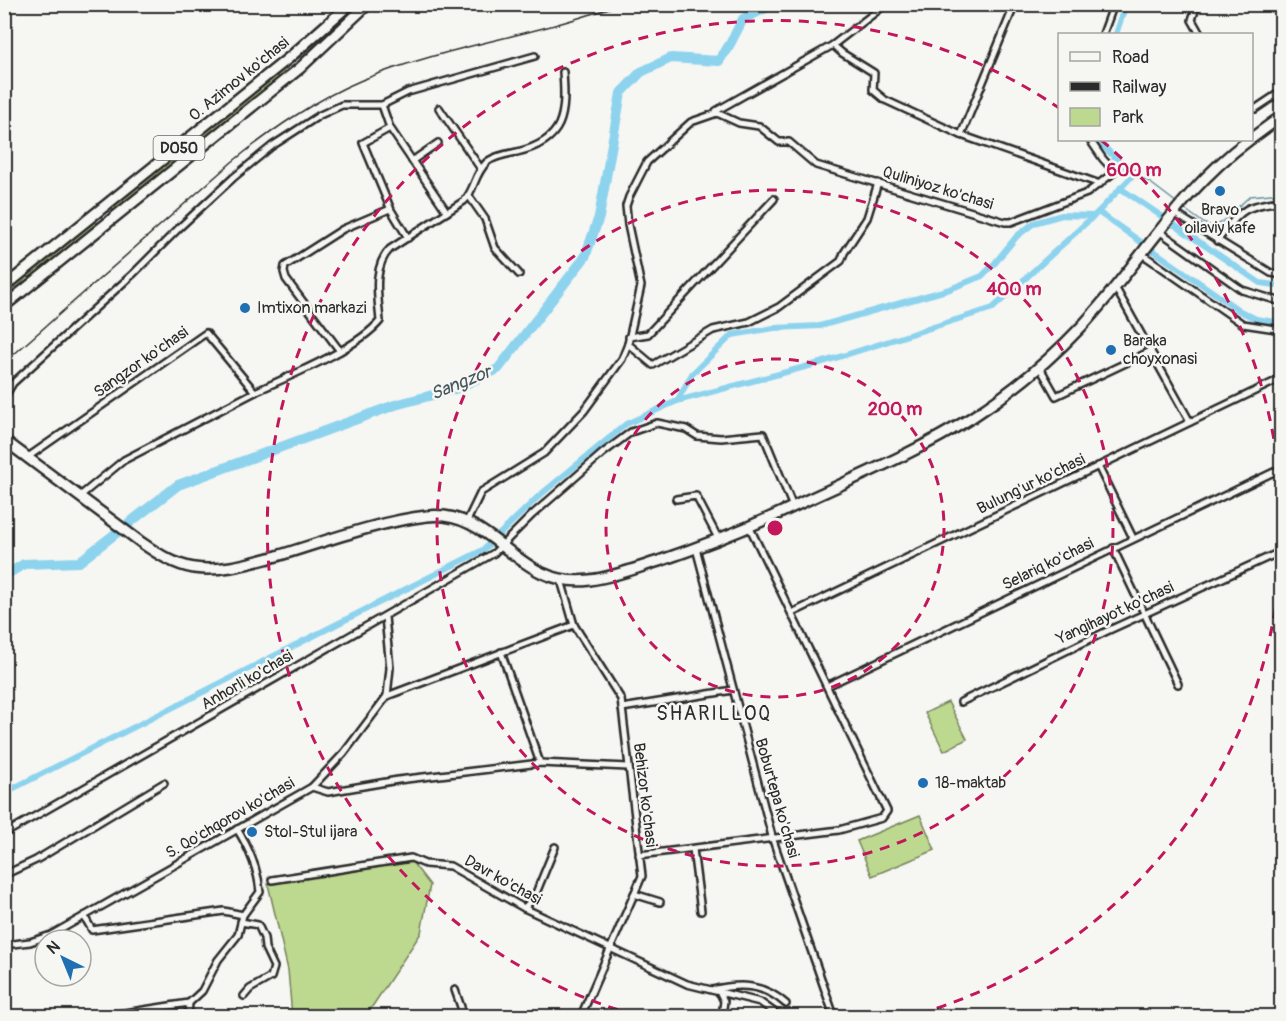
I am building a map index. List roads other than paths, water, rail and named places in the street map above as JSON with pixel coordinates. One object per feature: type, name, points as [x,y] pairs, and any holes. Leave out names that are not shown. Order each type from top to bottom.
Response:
[{"type":"main road","name":"O. Azimov ko'chasi","points":[[4,287],[290,57],[350,4]]},
{"type":"main road","name":"O. Azimov ko'chasi","points":[[300,68],[368,4]]},
{"type":"main road","points":[[290,57],[290,66],[300,68]]},
{"type":"main road","name":"D050","points":[[4,306],[300,68]]},
{"type":"main road","points":[[1253,137],[1281,116]]},
{"type":"main road","points":[[4,440],[142,543],[183,565],[218,568],[258,561],[404,520],[435,515],[467,521],[483,530],[501,546],[537,570],[561,580],[583,581],[603,578],[750,528],[951,430],[990,405],[1039,366],[1080,328],[1176,210],[1216,166],[1247,141]]},
{"type":"main road","points":[[92,217],[102,219],[101,229]]},
{"type":"street","points":[[467,521],[481,492],[544,453],[584,411],[622,359],[628,344],[641,286],[626,206],[647,162],[691,123],[717,113],[716,111],[724,105],[833,45],[886,4]]},
{"type":"street","points":[[961,135],[1015,4]]},
{"type":"street","points":[[1103,33],[1114,4]]},
{"type":"street","points":[[1197,4],[1192,20],[1199,33]]},
{"type":"street","points":[[833,45],[874,73],[872,88],[879,96],[961,135],[1100,184],[1114,172],[1091,141]]},
{"type":"street","points":[[4,398],[13,383],[134,273],[233,178],[272,146],[320,115],[342,105],[382,105],[408,92],[535,56]]},
{"type":"street","points":[[80,496],[124,460],[340,351],[372,331],[380,321],[378,282],[382,257],[390,249],[464,201],[469,195],[473,182],[489,160],[528,149],[550,138],[562,120],[563,72]]},
{"type":"street","points":[[1253,109],[1255,110],[1281,90]]},
{"type":"street","points":[[382,105],[390,128],[447,212]]},
{"type":"street","points":[[439,108],[481,169]]},
{"type":"street","name":"Quliniyoz ko'chasi","points":[[717,113],[739,123],[759,126],[779,142],[789,142],[816,165],[1005,222],[1087,193],[1100,184]]},
{"type":"street","points":[[390,128],[363,143],[390,209],[408,237]]},
{"type":"street","points":[[412,160],[438,143]]},
{"type":"street","points":[[628,344],[653,365],[713,330],[749,322],[780,307],[841,261],[867,218],[878,183]]},
{"type":"street","points":[[469,195],[485,219],[495,248],[519,274]]},
{"type":"street","points":[[629,337],[648,334],[774,199]]},
{"type":"street","points":[[1217,241],[1241,211],[1254,204],[1281,201]]},
{"type":"street","points":[[340,351],[286,279],[285,266],[343,229],[390,209]]},
{"type":"street","points":[[1176,210],[1217,241],[1271,273],[1281,274]]},
{"type":"street","points":[[1159,232],[1242,290],[1281,302]]},
{"type":"street","points":[[1142,253],[1243,324],[1281,330]]},
{"type":"street","points":[[1115,287],[1190,422]]},
{"type":"street","name":"Sangzor ko'chasi","points":[[28,457],[206,333],[255,392]]},
{"type":"street","points":[[1039,366],[1056,396],[1151,351]]},
{"type":"street","name":"Bulung'ur ko'chasi","points":[[792,614],[1281,378]]},
{"type":"street","name":"Anhorli ko'chasi","points":[[4,834],[494,553],[532,515],[603,453],[631,432],[657,423],[686,429],[697,436],[721,438],[763,435],[793,507]]},
{"type":"street","points":[[1098,466],[1133,538]]},
{"type":"street","name":"Selariq ko'chasi","points":[[827,686],[1281,468]]},
{"type":"street","points":[[676,499],[696,496],[719,540]]},
{"type":"street","points":[[639,855],[773,840],[838,830],[882,818],[887,811],[750,528]]},
{"type":"street","name":"Boburtepa ko'chasi","points":[[696,548],[773,840],[834,1017]]},
{"type":"street","points":[[1113,548],[1178,684]]},
{"type":"street","name":"Yangihayot ko'chasi","points":[[961,702],[1281,551]]},
{"type":"street","name":"Behizor ko'chasi","points":[[561,580],[574,625],[621,699],[642,876],[581,1017]]},
{"type":"street","points":[[312,787],[351,746],[387,696],[390,668],[385,617]]},
{"type":"street","points":[[387,696],[574,625]]},
{"type":"street","points":[[501,652],[540,763]]},
{"type":"street","points":[[622,708],[733,690]]},
{"type":"street","name":"S. Qo'chqorov ko'chasi","points":[[4,945],[30,942],[51,935],[312,787],[328,792],[398,780],[540,763],[628,767]]},
{"type":"street","points":[[4,875],[36,860],[164,783]]},
{"type":"street","points":[[105,1017],[189,1003],[202,991],[218,960],[238,935],[242,919],[260,892],[259,879],[247,846],[237,829]]},
{"type":"street","points":[[524,908],[534,898],[555,848]]},
{"type":"street","points":[[693,849],[701,911]]},
{"type":"street","name":"Davr ko'chasi","points":[[272,880],[411,858],[425,864],[450,866],[524,908],[687,984],[760,1002],[774,1012],[776,1017]]},
{"type":"street","points":[[634,894],[660,902]]},
{"type":"street","points":[[84,916],[92,930],[224,911],[258,925],[274,967],[271,977],[250,989],[244,996]]},
{"type":"street","points":[[710,990],[728,986],[761,989],[773,992],[786,1004]]},
{"type":"street","points":[[455,990],[461,1007],[461,1017]]},
{"type":"street","points":[[720,993],[724,1001],[722,1017]]},
{"type":"street","points":[[188,1017],[189,1003]]},
{"type":"waterway","name":"Sangzor","points":[[4,576],[24,564],[79,562],[178,485],[395,405],[455,389],[498,369],[585,257],[599,217],[621,93],[641,72],[671,58],[719,61],[743,19],[774,4]]},
{"type":"waterway","points":[[1116,33],[1126,4]]},
{"type":"waterway","points":[[4,793],[483,550],[539,496],[626,424],[677,401],[820,363],[993,308],[1098,212],[1133,175],[1099,141]]},
{"type":"waterway","points":[[1133,175],[1148,181],[1177,203]]},
{"type":"waterway","points":[[1120,188],[1260,283],[1282,286]]},
{"type":"waterway","points":[[1183,208],[1205,224],[1213,226],[1221,223],[1250,196],[1282,193]]},
{"type":"waterway","points":[[1098,212],[1240,311],[1256,319],[1282,323]]},
{"type":"waterway","points":[[677,401],[692,374],[732,335],[774,328],[820,326],[950,289],[982,276],[1017,236],[1034,223],[1062,215],[1094,216]]},
{"type":"railway","points":[[4,363],[232,162],[310,106],[344,88],[393,68],[556,25],[620,4]]},
{"type":"place","name":"Bravo oilaviy kafe","points":[[1220,191]]},
{"type":"place","name":"Imtixon markazi","points":[[245,308]]},
{"type":"place","name":"Baraka choyxonasi","points":[[1111,350]]},
{"type":"place","name":"18-maktab","points":[[923,783]]},
{"type":"place","name":"Stol-Stul ijara","points":[[252,832]]},
{"type":"district","name":"SHARILLOQ","points":[[714,713]]}]
